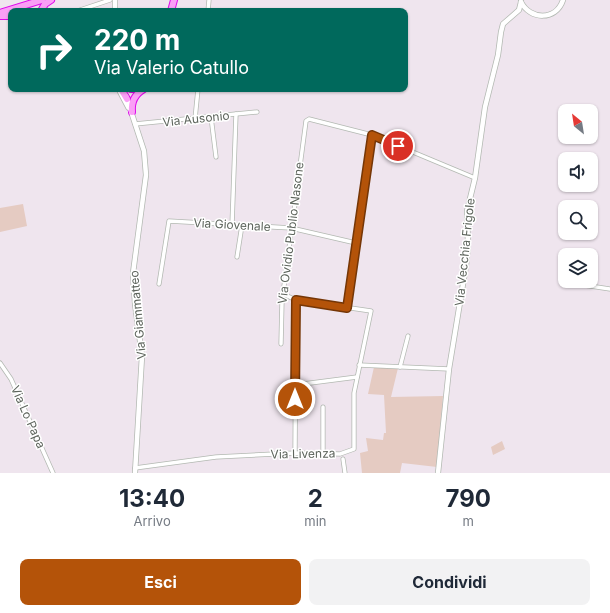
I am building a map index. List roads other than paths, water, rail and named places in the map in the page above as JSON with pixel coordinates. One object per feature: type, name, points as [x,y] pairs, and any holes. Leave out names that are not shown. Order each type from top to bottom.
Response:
[{"type":"highway","points":[[0,9],[28,0]]},
{"type":"highway","points":[[16,8],[42,0]]},
{"type":"highway","points":[[43,8],[50,0]]},
{"type":"highway","points":[[124,92],[127,99]]},
{"type":"highway","points":[[132,112],[132,102],[140,92]]},
{"type":"street","points":[[86,8],[110,0]]},
{"type":"street","points":[[514,15],[528,12],[534,15],[547,16],[558,9],[563,0]]},
{"type":"street","name":"Via Vecchia Frigole","points":[[521,1],[528,12]]},
{"type":"street","name":"Via Vecchia Frigole","points":[[438,473],[449,369],[466,266],[468,245],[467,211],[475,178],[485,108],[498,54],[500,32],[503,24],[519,10],[521,1]]},
{"type":"street","points":[[120,92],[133,123],[136,125]]},
{"type":"street","points":[[195,119],[198,92]]},
{"type":"street","name":"Via Giammatteo","points":[[127,99],[144,151],[146,179],[133,273],[142,362],[135,470]]},
{"type":"street","name":"Via Ausonio","points":[[136,125],[256,112]]},
{"type":"street","points":[[232,225],[236,114]]},
{"type":"street","points":[[211,117],[216,157]]},
{"type":"street","name":"Via Ovidio Publio Nasone","points":[[281,344],[282,294],[306,121],[308,119],[372,135]]},
{"type":"street","points":[[282,294],[296,300],[347,308],[372,135],[475,178]]},
{"type":"street","name":"Via Giovenale","points":[[160,284],[169,221],[291,228],[356,243]]},
{"type":"street","points":[[238,257],[242,225]]},
{"type":"street","points":[[598,287],[610,289]]},
{"type":"street","points":[[295,453],[296,300]]},
{"type":"street","name":"Via Livenza","points":[[135,470],[216,457],[295,453],[340,454],[354,449],[354,393],[371,311],[347,308]]},
{"type":"street","points":[[400,367],[408,336]]},
{"type":"street","name":"Via Lo Papa","points":[[0,363],[13,383],[53,473]]},
{"type":"street","points":[[360,365],[449,369]]},
{"type":"street","points":[[295,386],[357,377]]},
{"type":"street","points":[[323,408],[323,454]]},
{"type":"street","points":[[343,459],[345,473]]}]
